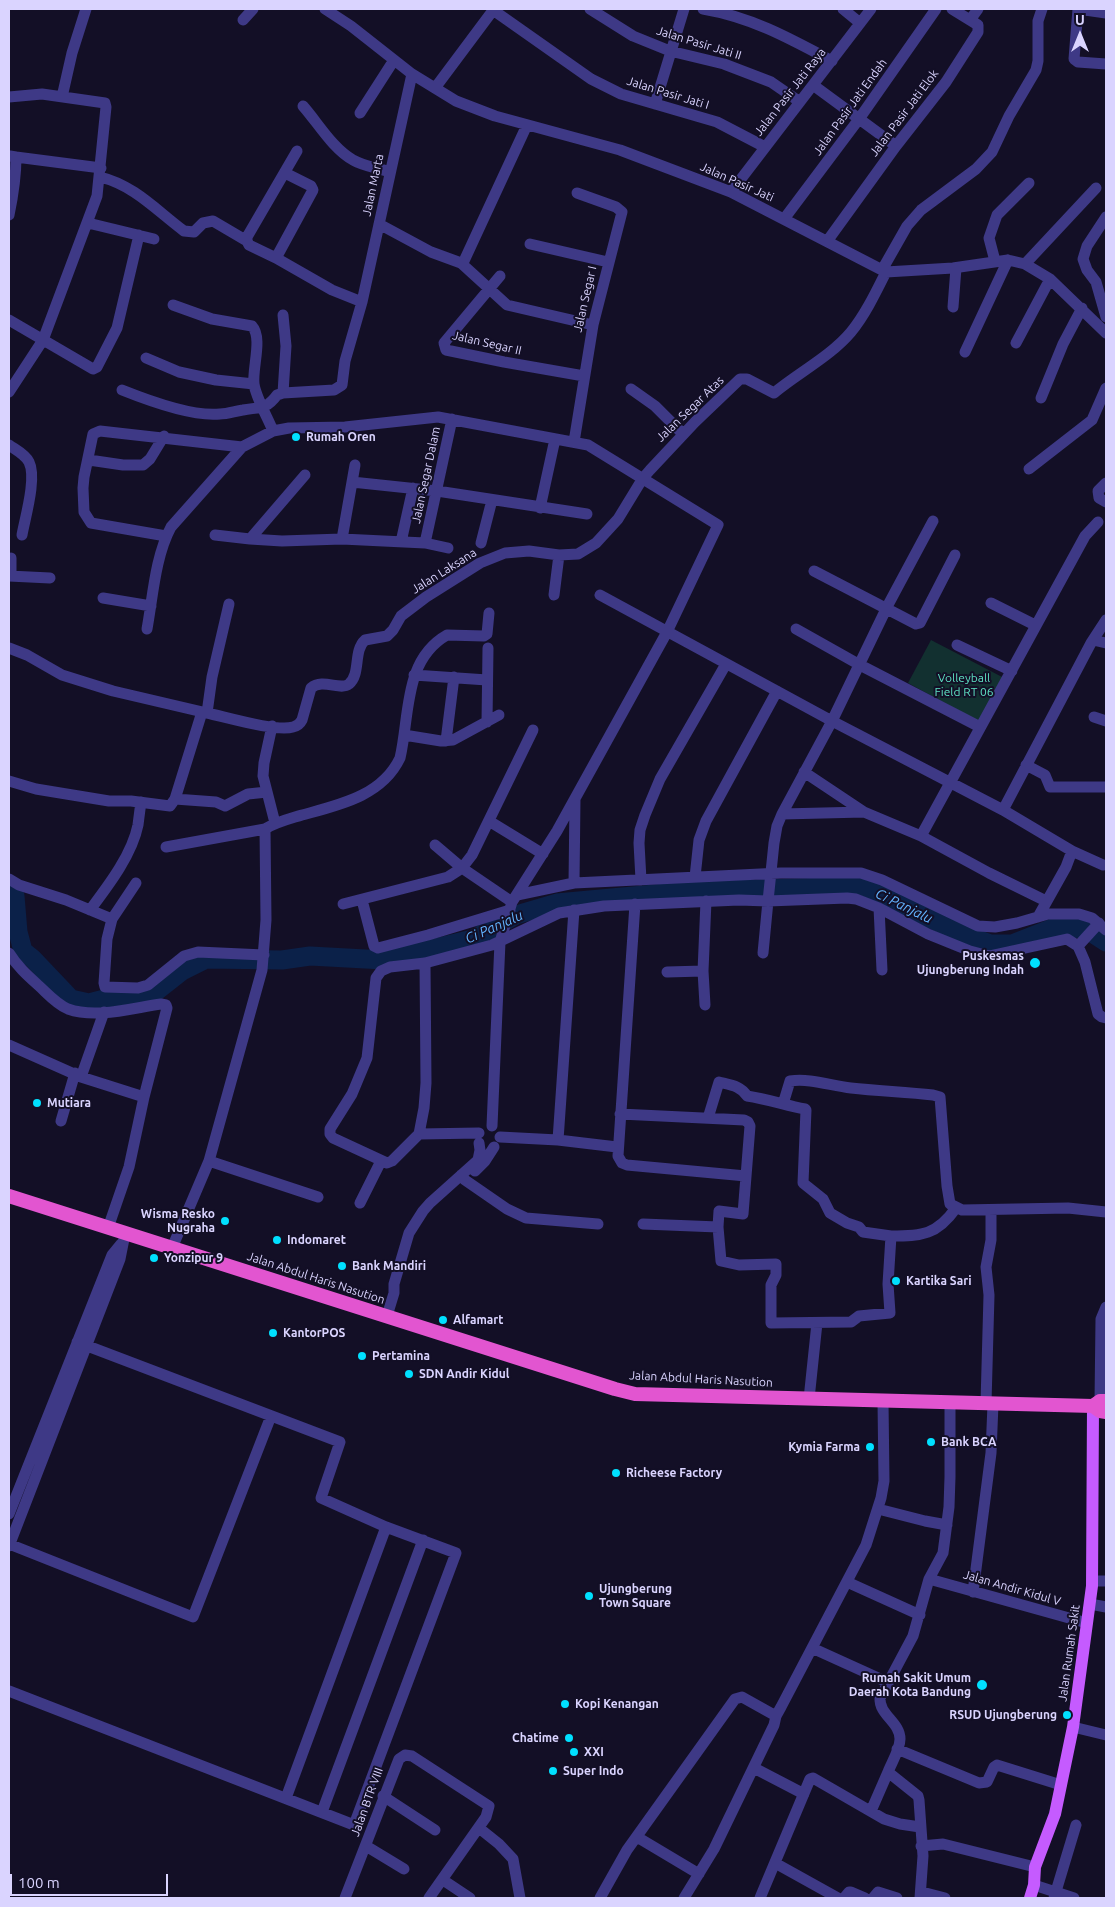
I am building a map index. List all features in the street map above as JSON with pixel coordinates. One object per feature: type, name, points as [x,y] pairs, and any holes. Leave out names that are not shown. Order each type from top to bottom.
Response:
[{"type":"highway","name":"Jalan Abdul Haris Nasution","points":[[9,1196],[108,1228],[123,1238],[172,1248],[614,1389],[635,1394],[989,1404],[1101,1405]]},
{"type":"main road","name":"Jalan Rumah Sakit","points":[[1030,1898],[1034,1885],[1035,1867],[1054,1814],[1073,1727],[1092,1581],[1101,1405]]},
{"type":"street","points":[[62,97],[72,53],[86,9]]},
{"type":"street","points":[[243,20],[253,9]]},
{"type":"street","points":[[435,88],[493,9]]},
{"type":"street","name":"Jalan Pasir Jati I","points":[[493,9],[591,79],[621,94],[716,122],[765,147]]},
{"type":"street","name":"Jalan Pasir Jati II","points":[[590,9],[633,36],[670,50],[724,64],[771,82],[800,102]]},
{"type":"street","points":[[655,104],[684,9]]},
{"type":"street","points":[[702,9],[721,12],[771,29],[832,61]]},
{"type":"street","points":[[842,9],[860,23]]},
{"type":"street","name":"Jalan Pasir Jati Raya","points":[[731,192],[871,9]]},
{"type":"street","name":"Jalan Pasir Jati Endah","points":[[784,220],[859,119],[936,9]]},
{"type":"street","points":[[952,9],[970,20],[978,9]]},
{"type":"street","points":[[1042,9],[1038,21],[1038,61],[1036,70],[1008,116],[992,152],[976,170],[921,210],[907,226],[884,271],[956,268],[1008,260],[1026,264],[1050,279],[1106,333]]},
{"type":"street","points":[[1106,13],[1078,9],[1074,59],[1078,62],[1106,64]]},
{"type":"street","name":"Jalan Pasir Jati","points":[[329,11],[412,74],[464,104],[495,116],[620,150],[731,192],[784,220],[828,240],[884,271]]},
{"type":"street","name":"Jalan Pasir Jati Elok","points":[[828,240],[896,146],[946,82],[978,32],[978,25],[970,20]]},
{"type":"street","points":[[360,113],[394,60]]},
{"type":"street","name":"Jalan Marta","points":[[283,393],[334,390],[342,385],[345,361],[362,302],[412,74]]},
{"type":"street","points":[[813,85],[896,146]]},
{"type":"street","points":[[9,97],[42,94],[106,104],[101,172],[97,196],[88,223],[44,340],[9,392]]},
{"type":"street","points":[[303,106],[325,134],[348,157],[354,161],[390,172]]},
{"type":"street","points":[[461,263],[527,125]]},
{"type":"street","points":[[247,240],[297,151]]},
{"type":"street","points":[[9,215],[15,182],[12,157],[101,172],[129,188],[171,222],[191,232],[203,223],[213,221],[247,240],[249,245],[332,290],[362,302]]},
{"type":"street","points":[[276,258],[313,190],[311,186],[285,173]]},
{"type":"street","points":[[995,261],[989,238],[997,215],[1029,183]]},
{"type":"street","points":[[1026,264],[1096,188]]},
{"type":"street","name":"Jalan Segar I","points":[[574,442],[593,325],[622,212],[616,207],[577,193]]},
{"type":"street","points":[[1106,217],[1087,246],[1083,259],[1087,270],[1096,282],[1106,317]]},
{"type":"street","points":[[88,223],[154,239]]},
{"type":"street","points":[[378,224],[431,252],[461,263],[507,305],[593,325]]},
{"type":"street","points":[[9,320],[93,369],[97,367],[117,328],[139,235]]},
{"type":"street","points":[[530,244],[608,262]]},
{"type":"street","points":[[965,352],[1008,260]]},
{"type":"street","points":[[952,307],[956,268]]},
{"type":"street","name":"Jalan Segar Atas","points":[[643,478],[683,434],[740,379],[748,379],[774,393],[850,333],[873,297],[884,271]]},
{"type":"street","name":"Jalan Segar II","points":[[500,276],[444,343],[446,350],[584,376]]},
{"type":"street","points":[[1016,343],[1050,279]]},
{"type":"street","points":[[173,305],[212,319],[252,326],[255,330],[256,353],[254,384],[273,431]]},
{"type":"street","points":[[1042,398],[1063,344],[1082,308]]},
{"type":"street","points":[[122,390],[145,399],[185,410],[219,415],[263,408],[276,395],[283,393],[286,346],[283,315]]},
{"type":"street","points":[[146,358],[179,372],[216,380],[254,384]]},
{"type":"street","points":[[1029,469],[1092,420],[1106,388]]},
{"type":"street","points":[[631,390],[655,406],[683,434]]},
{"type":"street","points":[[147,629],[159,564],[166,536],[171,527],[242,447],[273,431],[288,428],[345,427],[438,417],[588,445],[718,525],[667,632],[575,799],[512,906],[501,937],[492,1126]]},
{"type":"street","name":"Jalan Segar Dalam","points":[[448,548],[425,543],[452,419]]},
{"type":"street","points":[[166,536],[91,522],[84,512],[84,477],[93,434],[100,431],[164,436],[242,447]]},
{"type":"street","points":[[88,460],[123,465],[143,465],[150,459],[164,436]]},
{"type":"street","points":[[540,508],[555,438]]},
{"type":"street","points":[[9,445],[26,458],[32,475],[22,535]]},
{"type":"street","points":[[342,539],[355,465]]},
{"type":"street","points":[[250,539],[305,475]]},
{"type":"street","name":"Jalan Laksana","points":[[272,726],[292,728],[299,724],[309,691],[316,684],[347,685],[354,678],[360,648],[365,640],[387,636],[402,616],[426,597],[480,563],[504,553],[529,551],[559,555],[578,554],[596,543],[618,519],[643,478]]},
{"type":"street","points":[[352,482],[437,491],[587,514]]},
{"type":"street","points":[[1106,483],[1098,491],[1098,495],[1099,498],[1106,502]]},
{"type":"street","points":[[401,542],[413,488]]},
{"type":"street","points":[[481,543],[492,500]]},
{"type":"street","points":[[763,953],[777,826],[933,521]]},
{"type":"street","points":[[921,836],[1085,536],[1098,522]]},
{"type":"street","points":[[215,535],[282,542],[342,539],[425,543]]},
{"type":"street","points":[[554,595],[559,555]]},
{"type":"street","points":[[814,571],[916,624],[920,623],[955,555]]},
{"type":"street","points":[[11,558],[10,576],[50,578]]},
{"type":"street","points":[[600,595],[832,721],[1003,810],[1072,851],[1103,865]]},
{"type":"street","points":[[103,598],[151,606]]},
{"type":"street","points":[[991,603],[1035,625]]},
{"type":"street","points":[[9,782],[36,789],[109,801],[141,802],[167,807],[172,805],[205,713],[229,604]]},
{"type":"street","points":[[166,848],[270,826],[348,802],[381,784],[395,770],[400,758],[414,675],[420,661],[444,636],[451,634],[482,637],[487,634],[489,613]]},
{"type":"street","points":[[1003,810],[1093,640],[1106,620]]},
{"type":"street","points":[[796,629],[980,728]]},
{"type":"street","points":[[1093,640],[1106,643]]},
{"type":"street","points":[[957,645],[1012,671]]},
{"type":"street","points":[[9,648],[27,655],[62,675],[113,691],[205,713],[272,726],[263,776],[267,792],[270,826],[262,970],[209,1161],[172,1248]]},
{"type":"street","points":[[487,722],[488,648]]},
{"type":"street","points":[[641,880],[638,843],[645,815],[660,778],[726,664]]},
{"type":"street","points":[[414,675],[488,680]]},
{"type":"street","points":[[446,741],[454,677]]},
{"type":"street","points":[[695,877],[699,840],[706,821],[777,691]]},
{"type":"street","points":[[404,735],[446,741],[453,740],[499,715]]},
{"type":"street","points":[[1094,717],[1106,721]]},
{"type":"street","points":[[343,904],[448,877],[462,868],[472,855],[533,730]]},
{"type":"street","points":[[1026,765],[1046,775],[1050,786],[1106,787]]},
{"type":"street","points":[[804,772],[864,812],[921,836],[1046,901]]},
{"type":"street","points":[[175,799],[216,802],[225,806],[248,794],[267,792]]},
{"type":"street","points":[[574,883],[575,799]]},
{"type":"street","points":[[90,910],[114,877],[130,846],[138,826],[141,802]]},
{"type":"street","points":[[782,814],[864,812]]},
{"type":"street","points":[[489,821],[543,854]]},
{"type":"street","points":[[435,845],[512,906]]},
{"type":"street","points":[[1038,917],[1066,867],[1072,851]]},
{"type":"street","points":[[362,900],[374,946],[378,948],[428,935],[574,883],[695,877],[771,877],[861,873],[882,880],[978,926],[1002,926],[1048,914],[1079,914],[1092,918],[1099,928],[1080,943]]},
{"type":"street","points":[[9,878],[19,885],[112,919]]},
{"type":"street","points":[[136,883],[112,919],[107,939],[105,987],[138,988],[148,985],[184,956],[198,952],[264,956]]},
{"type":"street","points":[[425,963],[426,1083],[419,1134],[392,1161],[381,1161],[333,1138],[330,1134],[330,1129],[359,1080],[367,1058],[376,978],[381,971],[390,967],[425,963],[501,937],[559,913],[635,904],[769,898],[847,898],[856,899],[879,908],[928,934],[970,951],[989,956],[1067,939],[1080,943]]},
{"type":"street","points":[[705,1005],[703,971],[706,902]]},
{"type":"street","points":[[635,904],[617,1146],[618,1156],[622,1163],[627,1165],[746,1176]]},
{"type":"street","points":[[879,908],[882,970]]},
{"type":"street","points":[[558,1140],[574,910]]},
{"type":"street","points":[[1080,943],[1098,1014],[1106,1018]]},
{"type":"street","points":[[9,953],[18,966],[58,1003],[68,1009],[88,1013],[161,1004],[166,1005],[167,1008],[144,1096],[129,1167],[108,1228]]},
{"type":"street","points":[[667,972],[703,971]]},
{"type":"street","points":[[61,1121],[104,1012]]},
{"type":"street","points":[[9,1046],[78,1075],[144,1096]]},
{"type":"street","points":[[783,1104],[790,1080],[810,1080],[850,1088],[916,1093],[940,1097],[950,1204],[962,1210],[1068,1208],[1106,1212]]},
{"type":"street","points":[[708,1118],[720,1082],[739,1087],[744,1090],[747,1096],[771,1100],[806,1110],[803,1183],[823,1200],[830,1213],[859,1227],[863,1232],[890,1236],[921,1235],[931,1232],[940,1226],[956,1208]]},
{"type":"street","points":[[620,1114],[744,1120],[748,1122],[750,1126],[743,1214],[719,1211],[718,1227],[721,1262],[740,1265],[776,1264],[776,1275],[771,1285],[771,1323],[851,1322],[858,1316],[890,1313],[888,1284],[890,1236]]},
{"type":"street","points":[[387,1316],[394,1293],[401,1286],[416,1236],[426,1213],[463,1178],[485,1161],[497,1142],[497,1130],[492,1126],[484,1127],[479,1138],[480,1150],[478,1160],[463,1178]]},
{"type":"street","points":[[419,1134],[479,1138],[489,1148],[497,1142],[558,1140],[617,1146]]},
{"type":"street","points":[[209,1161],[318,1197]]},
{"type":"street","points":[[360,1203],[381,1161]]},
{"type":"street","points":[[463,1178],[507,1209],[526,1218],[598,1224]]},
{"type":"street","points":[[973,1592],[991,1453],[989,1295],[986,1267],[990,1251],[991,1210]]},
{"type":"street","points":[[643,1224],[718,1227]]},
{"type":"street","points":[[123,1238],[112,1255],[102,1291],[9,1545],[193,1617],[272,1416]]},
{"type":"street","points":[[1101,1405],[1101,1319],[1106,1308]]},
{"type":"street","points":[[809,1399],[817,1323]]},
{"type":"street","points":[[9,1691],[354,1825],[456,1553],[386,1527],[321,1498],[340,1442],[82,1344]]},
{"type":"street","points":[[9,1514],[82,1344]]},
{"type":"street","points":[[684,1898],[714,1849],[754,1768],[774,1725],[776,1716],[866,1545],[878,1509],[884,1481],[883,1401]]},
{"type":"street","points":[[871,1811],[899,1744],[899,1734],[880,1708],[880,1698],[913,1636],[929,1579],[943,1553],[950,1477],[950,1403]]},
{"type":"street","points":[[878,1509],[925,1522],[947,1525]]},
{"type":"street","points":[[286,1798],[386,1527]]},
{"type":"street","points":[[322,1812],[423,1540]]},
{"type":"street","name":"Jalan Andir Kidul V","points":[[929,1579],[1087,1623]]},
{"type":"street","points":[[1092,1581],[1106,1581]]},
{"type":"street","points":[[847,1582],[920,1615]]},
{"type":"street","points":[[1090,1604],[1106,1607]]},
{"type":"street","points":[[812,1648],[887,1682]]},
{"type":"street","points":[[600,1898],[618,1864],[735,1699],[742,1697],[776,1716]]},
{"type":"street","points":[[1073,1727],[1106,1735]]},
{"type":"street","points":[[897,1750],[979,1783],[987,1782],[994,1767],[997,1765],[1061,1785]]},
{"type":"street","name":"Jalan BTR VIII","points":[[350,1896],[383,1796],[399,1758],[405,1755],[412,1756],[488,1806],[486,1817],[479,1828]]},
{"type":"street","points":[[754,1768],[804,1794]]},
{"type":"street","points":[[888,1772],[918,1796],[921,1846],[924,1856],[921,1895],[945,1898]]},
{"type":"street","points":[[760,1898],[810,1778],[884,1819],[920,1827]]},
{"type":"street","points":[[383,1796],[435,1830]]},
{"type":"street","points":[[1055,1896],[1076,1825]]},
{"type":"street","points":[[429,1898],[479,1828],[499,1844],[512,1859],[520,1898]]},
{"type":"street","points":[[637,1837],[699,1874]]},
{"type":"street","points":[[921,1846],[943,1844],[1035,1867]]},
{"type":"street","points":[[366,1846],[404,1869]]},
{"type":"street","points":[[775,1863],[838,1898]]},
{"type":"street","points":[[443,1880],[470,1898]]},
{"type":"street","points":[[1034,1885],[1055,1896],[1074,1898]]},
{"type":"street","points":[[844,1898],[851,1892],[865,1898]]},
{"type":"street","points":[[873,1898],[878,1892],[898,1898]]},
{"type":"green space","name":"Volleyball Field RT 06","points":[[931,640],[1004,678],[978,721],[908,683]]},
{"type":"waterway","name":"Ci Panjalu","points":[[9,885],[15,896],[18,932],[23,951],[71,999],[89,1003],[112,997],[154,993],[182,971],[206,959],[282,960],[310,956],[384,960],[473,939],[516,915],[557,903],[687,891],[863,886],[958,932],[990,944],[1012,944],[1055,927],[1086,929],[1106,942]]},
{"type":"place","name":"Rumah Oren","points":[[296,437]]},
{"type":"place","name":"Puskesmas Ujungberung Indah","points":[[1035,963]]},
{"type":"place","name":"Mutiara","points":[[37,1103]]},
{"type":"place","name":"Wisma Resko Nugraha","points":[[225,1221]]},
{"type":"place","name":"Indomaret","points":[[277,1240]]},
{"type":"place","name":"Yonzipur 9","points":[[154,1258]]},
{"type":"place","name":"Bank Mandiri","points":[[342,1266]]},
{"type":"place","name":"Kartika Sari","points":[[896,1281]]},
{"type":"place","name":"Alfamart","points":[[443,1320]]},
{"type":"place","name":"KantorPOS","points":[[273,1333]]},
{"type":"place","name":"Pertamina","points":[[362,1356]]},
{"type":"place","name":"SDN Andir Kidul","points":[[409,1374]]},
{"type":"place","name":"Bank BCA","points":[[931,1442]]},
{"type":"place","name":"Kymia Farma","points":[[870,1447]]},
{"type":"place","name":"Richeese Factory","points":[[616,1473]]},
{"type":"place","name":"Ujungberung Town Square","points":[[589,1596]]},
{"type":"place","name":"Rumah Sakit Umum Daerah Kota Bandung","points":[[982,1685]]},
{"type":"place","name":"Kopi Kenangan","points":[[565,1704]]},
{"type":"place","name":"RSUD Ujungberung","points":[[1067,1715]]},
{"type":"place","name":"Chatime","points":[[569,1738]]},
{"type":"place","name":"XXI","points":[[574,1752]]},
{"type":"place","name":"Super Indo","points":[[553,1771]]}]
